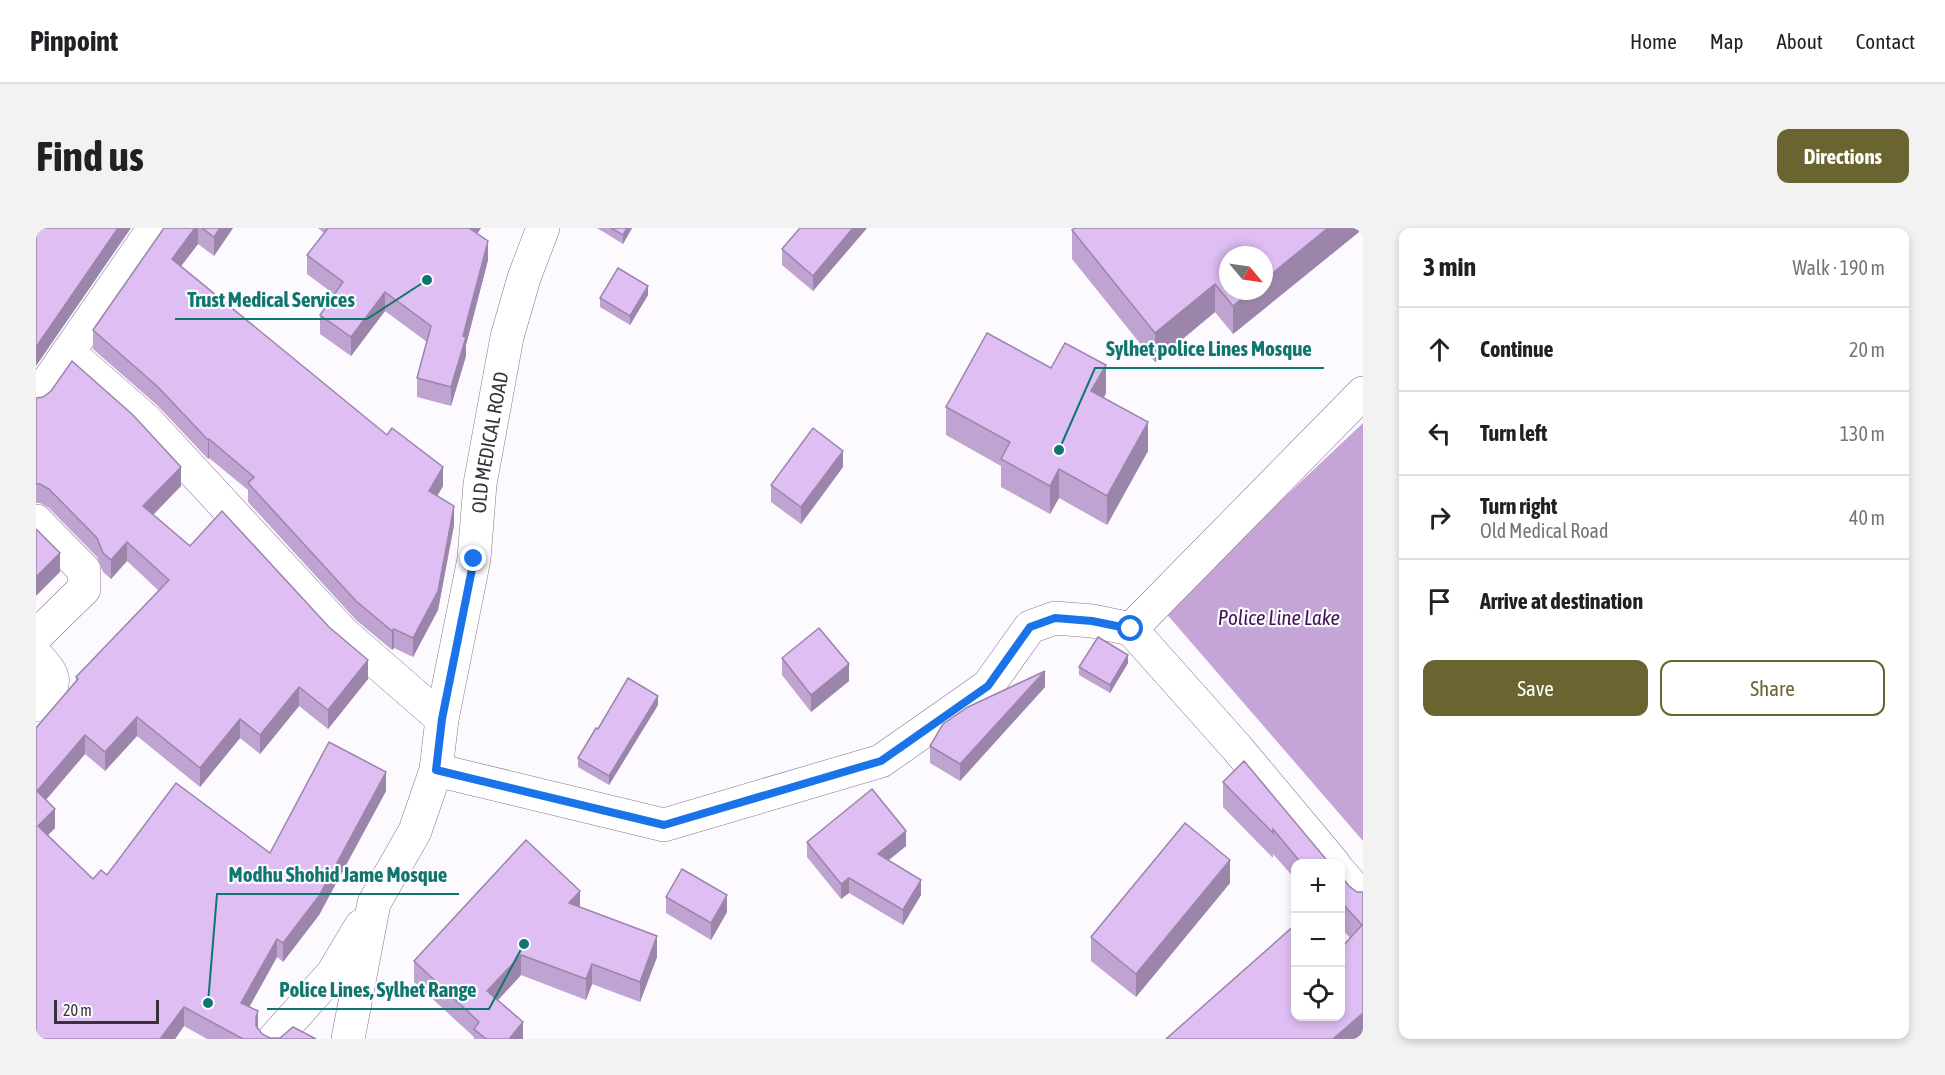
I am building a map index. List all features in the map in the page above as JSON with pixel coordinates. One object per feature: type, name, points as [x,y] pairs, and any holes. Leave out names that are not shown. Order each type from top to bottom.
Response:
[{"type":"street","points":[[36,399],[154,228]]},
{"type":"street","name":"OLD MEDICAL ROAD","points":[[348,1039],[374,903],[415,831],[436,770],[442,719],[474,559],[480,484],[507,337],[524,278],[543,228]]},
{"type":"street","points":[[68,352],[146,420],[343,633],[442,719]]},
{"type":"street","points":[[1131,629],[1363,393]]},
{"type":"street","points":[[36,521],[84,570],[84,589],[36,636]]},
{"type":"street","points":[[436,770],[664,825],[881,761],[988,686],[1030,627],[1055,618],[1092,621],[1131,629],[1238,748],[1330,859]]},
{"type":"street","points":[[36,655],[51,672],[53,678],[50,692],[36,705]]},
{"type":"street","points":[[1345,877],[1363,898]]},
{"type":"street","points":[[274,1039],[333,972],[374,903]]},
{"type":"water","name":"Police Line Lake","points":[[1363,423],[1363,841],[1164,611]]},
{"type":"building","points":[[36,228],[118,228],[36,347]]},
{"type":"building","points":[[164,228],[195,228],[172,259],[387,435],[392,428],[443,467],[429,491],[454,506],[438,591],[413,638],[394,629],[392,631],[356,601],[248,483],[254,477],[208,440],[158,387],[93,330]]},
{"type":"building","points":[[202,228],[220,228],[214,237]]},
{"type":"building","points":[[328,228],[469,228],[488,241],[463,336],[466,337],[451,387],[417,378],[431,326],[385,292],[351,337],[320,315],[343,282],[307,255]]},
{"type":"building","points":[[611,228],[627,228],[623,235]]},
{"type":"building","points":[[800,228],[853,228],[813,276],[782,249]]},
{"type":"building","points":[[1075,228],[1328,228],[1273,273],[1273,246],[1219,246],[1219,289],[1215,284],[1155,333],[1072,230]]},
{"type":"building","points":[[618,268],[648,286],[630,316],[600,298]]},
{"type":"building","points":[[1228,300],[1240,300],[1233,306]]},
{"type":"building","points":[[987,333],[1051,368],[1065,343],[1106,365],[1091,391],[1148,422],[1107,496],[1059,469],[1050,486],[1001,459],[1010,442],[946,407]]},
{"type":"building","points":[[72,361],[133,415],[181,467],[143,506],[190,546],[222,511],[329,627],[368,660],[328,710],[299,687],[260,735],[240,719],[200,768],[137,717],[105,752],[85,735],[37,791],[55,809],[38,826],[93,879],[101,870],[107,875],[176,783],[270,853],[329,742],[386,772],[319,896],[283,943],[277,939],[241,1003],[258,1011],[256,1026],[262,1034],[270,1038],[280,1038],[293,1027],[316,1039],[243,1039],[184,1007],[160,1039],[36,1039],[36,728],[78,679],[76,677],[169,580],[127,542],[111,560],[103,553],[97,538],[49,489],[36,484],[36,398],[43,397],[51,391]]},
{"type":"building","points":[[813,428],[843,451],[801,507],[771,485]]},
{"type":"building","points":[[36,529],[60,553],[36,577]]},
{"type":"building","points":[[819,628],[849,664],[811,695],[782,658]]},
{"type":"building","points":[[1098,637],[1128,655],[1110,685],[1079,667]]},
{"type":"building","points":[[1045,671],[960,764],[930,746],[943,724],[968,707]]},
{"type":"building","points":[[628,678],[658,696],[609,776],[578,758]]},
{"type":"building","points":[[1244,761],[1326,859],[1298,859],[1273,829],[1273,833],[1223,782]]},
{"type":"building","points":[[872,789],[906,831],[878,854],[921,880],[903,910],[849,878],[841,884],[807,842]]},
{"type":"building","points":[[1185,823],[1230,860],[1136,974],[1091,937]]},
{"type":"building","points":[[526,840],[580,891],[569,903],[657,936],[640,982],[592,964],[586,979],[521,955],[487,991],[523,1022],[509,1039],[486,1039],[474,1029],[479,1022],[414,961]]},
{"type":"building","points":[[682,869],[727,895],[711,923],[666,897]]},
{"type":"building","points":[[1345,881],[1357,892],[1363,892],[1363,1013],[1333,1039],[1166,1039],[1291,928],[1291,1021],[1345,1021],[1345,944],[1362,925],[1345,906]]},
{"type":"place","name":"Trust Medical Services","points":[[427,280]]},
{"type":"place","name":"Sylhet police Lines Mosque","points":[[1059,450]]},
{"type":"place","name":"Police Lines, Sylhet Range","points":[[524,944]]},
{"type":"place","name":"Modhu Shohid Jame Mosque","points":[[208,1003]]},
{"type":"route","points":[[474,559],[442,719],[436,770],[664,825],[881,761],[988,686],[1030,627],[1055,618],[1092,621],[1131,629]]}]
